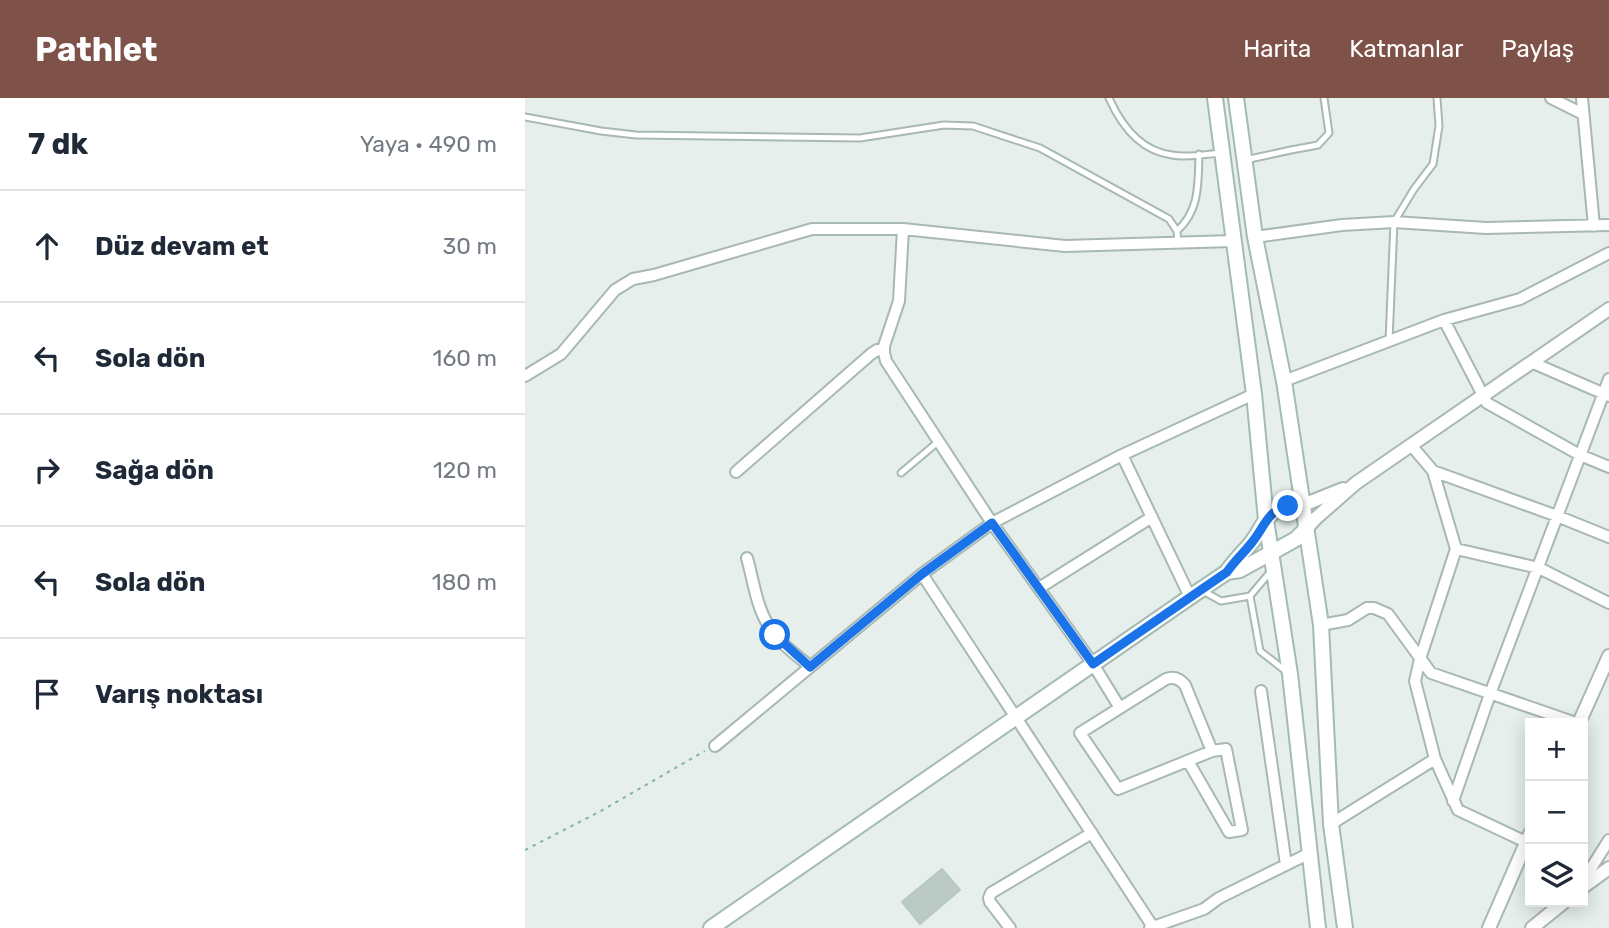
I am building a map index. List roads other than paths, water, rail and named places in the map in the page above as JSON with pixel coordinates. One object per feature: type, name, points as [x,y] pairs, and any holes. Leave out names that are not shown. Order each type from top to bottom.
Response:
[{"type":"main road","points":[[1215,98],[1254,394],[1266,520],[1290,674],[1318,928]]},
{"type":"main road","points":[[1236,98],[1255,237],[1285,381],[1321,625],[1331,824],[1345,928]]},
{"type":"main road","points":[[1227,572],[1276,510],[1303,505]]},
{"type":"main road","points":[[711,928],[1195,593],[1227,572],[1240,570],[1296,539],[1306,529]]},
{"type":"street","points":[[1551,98],[1583,114]]},
{"type":"street","points":[[1582,98],[1594,226]]},
{"type":"street","points":[[1255,237],[1342,225],[1394,222],[1486,228],[1609,225]]},
{"type":"street","points":[[525,376],[561,354],[615,290],[633,279],[812,229],[903,229],[1065,246],[1177,237],[1233,241]]},
{"type":"street","points":[[903,229],[899,301],[884,350],[886,361],[992,523],[1093,664],[1120,708]]},
{"type":"street","points":[[1285,381],[1444,320],[1520,299],[1609,253]]},
{"type":"street","points":[[1306,529],[1356,483],[1609,309]]},
{"type":"street","points":[[1444,320],[1487,403],[1609,467]]},
{"type":"street","points":[[736,472],[871,354],[884,350]]},
{"type":"street","points":[[1531,362],[1606,396]]},
{"type":"street","points":[[1453,801],[1580,454],[1606,396],[1609,379]]},
{"type":"street","points":[[715,746],[922,574],[992,523],[1122,455],[1254,394]]},
{"type":"street","points":[[1411,445],[1433,471],[1456,549],[1415,681],[1434,758],[1458,810],[1525,837]]},
{"type":"street","points":[[1122,455],[1152,517],[1195,593]]},
{"type":"street","points":[[1433,471],[1609,537]]},
{"type":"street","points":[[1303,505],[1356,483]]},
{"type":"street","points":[[1039,588],[1152,517]]},
{"type":"street","points":[[1456,549],[1539,568],[1609,603]]},
{"type":"street","points":[[747,558],[767,624],[775,635],[810,667]]},
{"type":"street","points":[[922,574],[1151,928],[1204,909],[1219,898],[1310,853]]},
{"type":"street","points":[[1321,625],[1348,620],[1367,608],[1382,610],[1388,614],[1431,673],[1562,718]]},
{"type":"street","points":[[1580,718],[1605,677],[1609,656]]},
{"type":"street","points":[[1188,761],[1230,832],[1242,830],[1226,749],[1212,751],[1118,789],[1080,733],[1166,679],[1174,678],[1185,685],[1212,751]]},
{"type":"street","points":[[1261,691],[1286,865]]},
{"type":"street","points":[[1331,824],[1434,758]]},
{"type":"street","points":[[1010,928],[989,902],[991,893],[1092,833]]},
{"type":"street","points":[[1588,873],[1609,840]]},
{"type":"street","points":[[1489,928],[1525,844]]},
{"type":"street","points":[[1588,884],[1606,875]]},
{"type":"street","points":[[1534,928],[1558,907]]},
{"type":"lane","points":[[1109,98],[1122,124],[1143,144],[1159,152],[1174,156],[1222,153]]},
{"type":"lane","points":[[1244,160],[1318,145],[1329,133],[1324,98]]},
{"type":"lane","points":[[1389,341],[1394,222],[1433,164],[1439,126],[1437,98]]},
{"type":"lane","points":[[525,117],[636,135],[860,138],[944,125],[973,126],[1041,148],[1169,219],[1177,237]]},
{"type":"lane","points":[[1177,237],[1195,207],[1199,155]]},
{"type":"lane","points":[[901,473],[939,441]]},
{"type":"lane","points":[[1195,593],[1221,601],[1249,596],[1273,569]]},
{"type":"lane","points":[[1249,596],[1260,651],[1290,674]]}]
